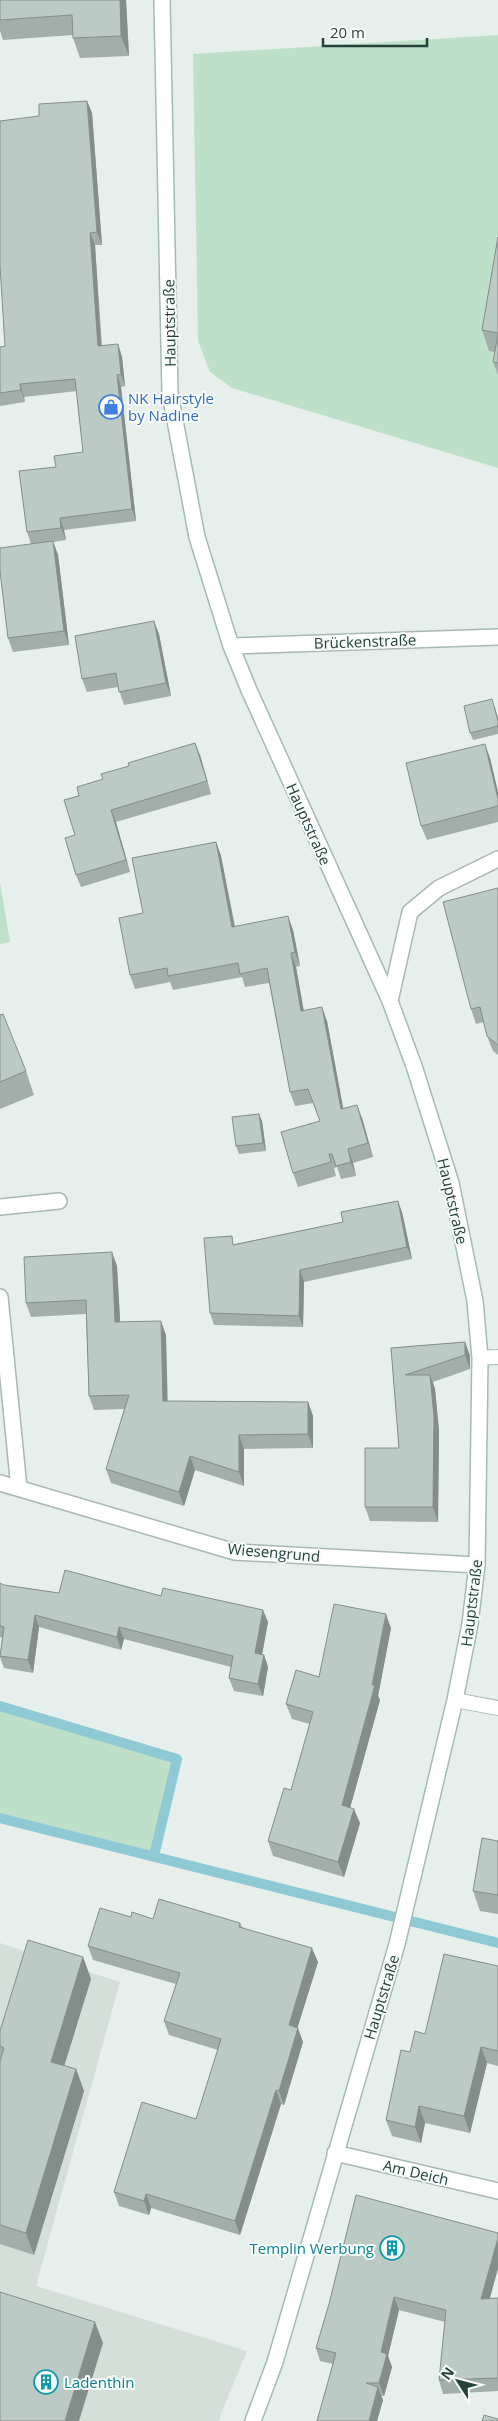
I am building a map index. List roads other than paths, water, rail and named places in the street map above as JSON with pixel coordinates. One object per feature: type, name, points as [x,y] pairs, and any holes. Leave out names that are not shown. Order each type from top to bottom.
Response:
[{"type":"main road","name":"Hauptstraße","points":[[162,0],[170,394],[197,537],[231,646],[249,690],[390,1001],[414,1066],[451,1183],[475,1301],[480,1358],[477,1565],[470,1624],[455,1700],[397,1944],[275,2362],[252,2421]]},
{"type":"main road","name":"Brückenstraße","points":[[231,646],[498,637]]},
{"type":"main road","points":[[390,1001],[410,912],[439,888],[498,859]]},
{"type":"main road","points":[[0,1207],[59,1201]]},
{"type":"main road","points":[[0,1297],[19,1488]]},
{"type":"main road","name":"Wiesengrund","points":[[0,1482],[235,1552],[477,1565]]},
{"type":"main road","name":"Am Deich","points":[[335,2153],[498,2191]]},
{"type":"lane","points":[[480,1358],[498,1357]]},
{"type":"lane","points":[[455,1700],[498,1708]]},
{"type":"waterway","points":[[0,1706],[177,1759],[154,1856]]},
{"type":"waterway","points":[[0,1818],[498,1943]]},
{"type":"place","name":"NK Hairstyle by Nadine","points":[[111,407]]},
{"type":"place","name":"Templin Werbung","points":[[392,2248]]},
{"type":"place","name":"Ladenthin","points":[[46,2382]]}]
